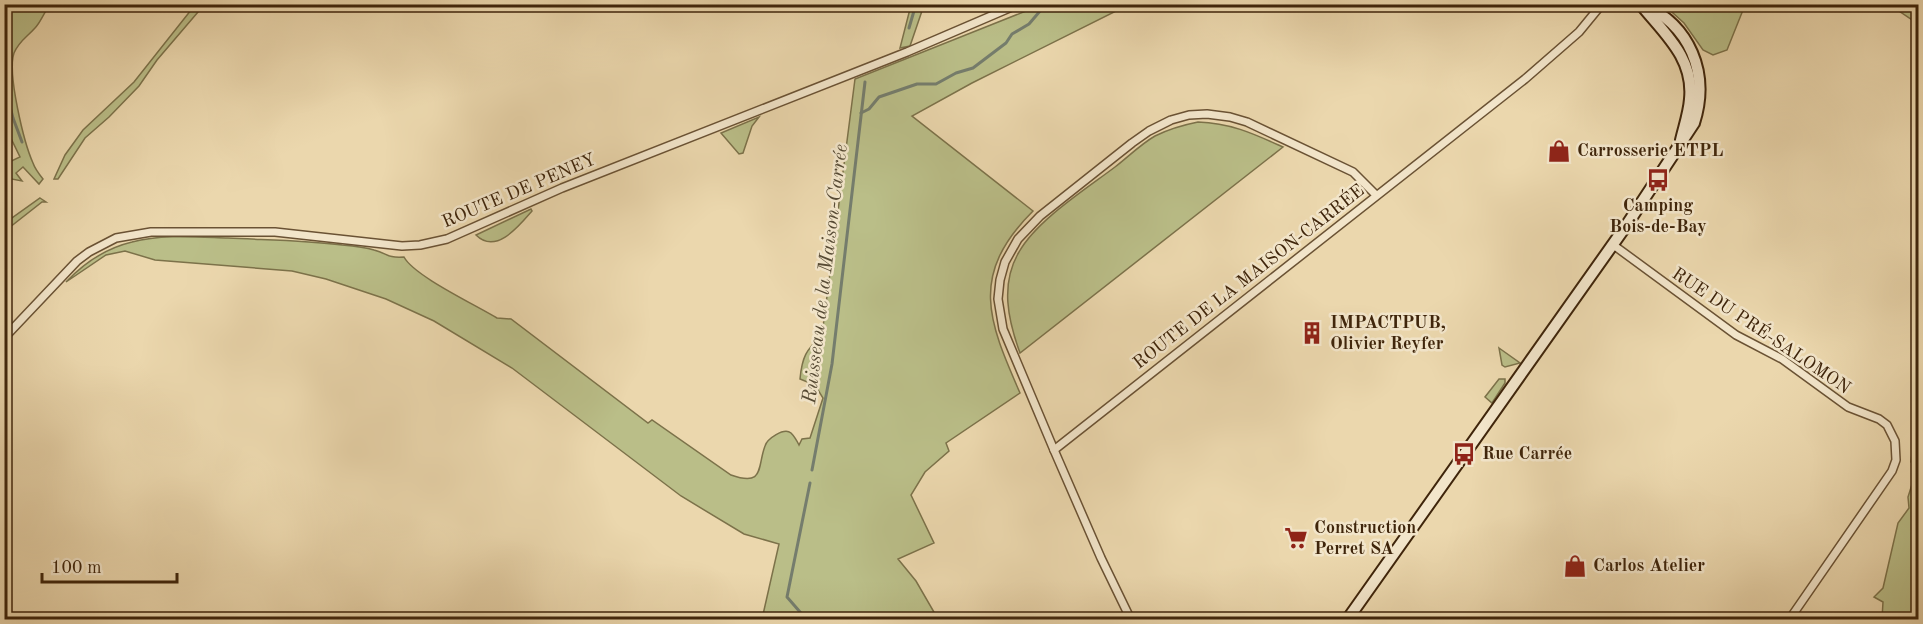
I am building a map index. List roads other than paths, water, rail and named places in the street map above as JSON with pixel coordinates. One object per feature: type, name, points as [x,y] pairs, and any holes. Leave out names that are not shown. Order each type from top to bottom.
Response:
[{"type":"main road","points":[[1347,620],[1668,165],[1680,143],[1690,132],[1699,105],[1701,87],[1699,72],[1690,49],[1680,33],[1654,10],[1641,4]]},
{"type":"street","name":"ROUTE DE PENEY","points":[[4,338],[77,261],[116,238],[151,232],[204,231],[302,234],[409,246],[447,239],[572,184],[907,52],[1019,4]]},
{"type":"street","name":"ROUTE DE LA MAISON-CARRÉE","points":[[1054,450],[1546,61],[1588,24],[1602,4]]},
{"type":"street","points":[[1131,620],[1101,558],[1007,341],[1000,319],[998,299],[1000,280],[1009,254],[1018,239],[1040,216],[1149,131],[1171,120],[1198,114],[1230,117],[1263,129],[1353,172],[1376,195]]},
{"type":"street","name":"RUE DU PRÉ-SALOMON","points":[[1612,244],[1736,335],[1782,359],[1848,407],[1879,419],[1891,432],[1896,450],[1892,471],[1789,620]]},
{"type":"waterway","points":[[909,28],[916,4]]},
{"type":"waterway","points":[[861,113],[869,109],[879,97],[917,84],[936,84],[956,73],[973,68],[1006,43],[1012,34],[1029,24],[1046,4]]},
{"type":"waterway","name":"Ruisseau de la Maison-Carrée","points":[[812,470],[832,364],[865,82]]},
{"type":"waterway","points":[[4,83],[22,142]]},
{"type":"waterway","name":"Ruisseau de la Maison-Carrée","points":[[807,620],[787,597],[810,483]]},
{"type":"place","name":"Carrosserie ETPL","points":[[1559,151]]},
{"type":"place","name":"Camping Bois-de-Bay","points":[[1658,180]]},
{"type":"place","name":"IMPACTPUB, Olivier Reyfer","points":[[1312,333]]},
{"type":"place","name":"Rue Carrée","points":[[1464,454]]},
{"type":"place","name":"Construction Perret SA","points":[[1296,538]]},
{"type":"place","name":"Carlos Atelier","points":[[1575,566]]}]
